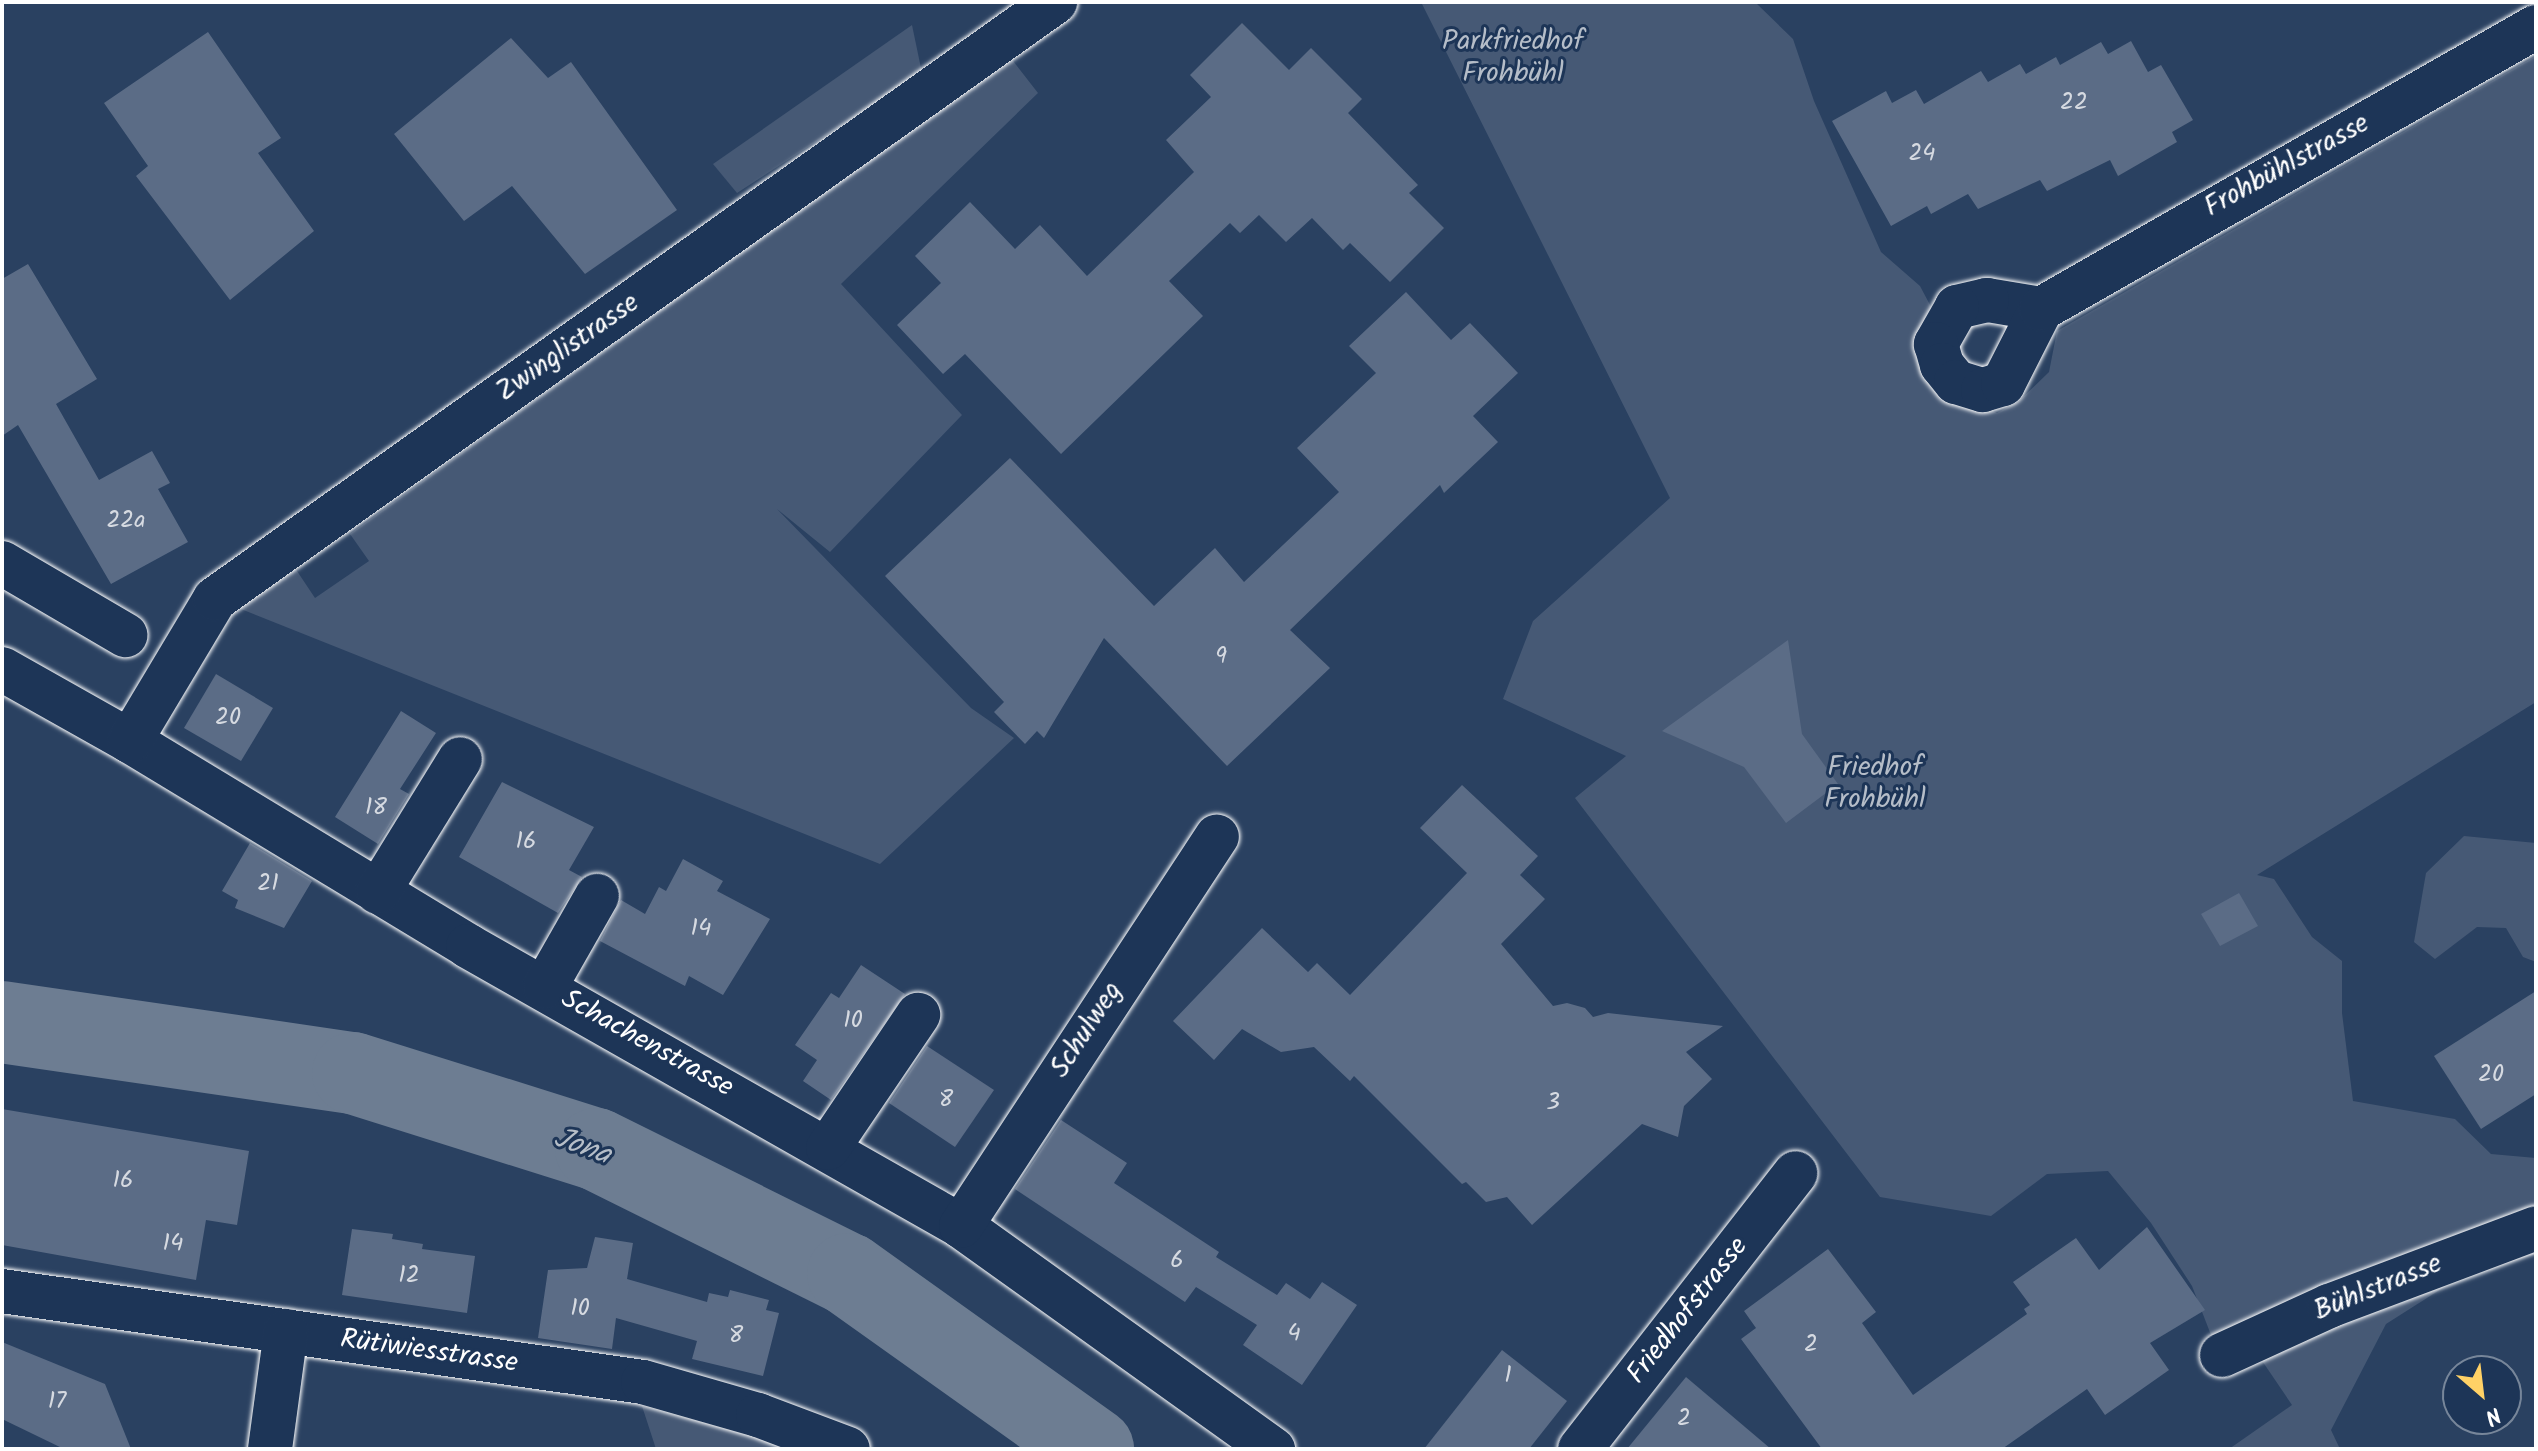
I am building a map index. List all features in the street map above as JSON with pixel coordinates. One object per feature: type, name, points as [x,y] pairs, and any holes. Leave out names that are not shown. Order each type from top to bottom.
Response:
[{"type":"street","name":"Zwinglistrasse","points":[[130,741],[215,599],[1055,2]]},
{"type":"street","name":"Frohbühlstrasse","points":[[2041,309],[2536,27]]},
{"type":"street","points":[[2,563],[125,635]]},
{"type":"street","name":"Schachenstrasse","points":[[2,669],[130,741],[378,892],[961,1226],[1273,1449]]},
{"type":"street","points":[[378,892],[460,759]]},
{"type":"street","name":"Schulweg","points":[[961,1226],[1217,837]]},
{"type":"street","points":[[545,987],[597,896]]},
{"type":"street","points":[[828,1148],[918,1015]]},
{"type":"street","name":"Friedhofstrasse","points":[[1580,1449],[1796,1173]]},
{"type":"street","name":"Bühlstrasse","points":[[2222,1355],[2329,1306],[2536,1228]]},
{"type":"street","name":"Rütiwiesstrasse","points":[[2,1291],[643,1382],[758,1415],[848,1449]]},
{"type":"street","points":[[270,1449],[286,1331]]},
{"type":"green space","points":[[1421,2],[1755,2],[1793,39],[1814,101],[1881,252],[1920,286],[1938,320],[1918,363],[1950,393],[1997,413],[2018,402],[2049,372],[2057,331],[2536,56],[2536,702],[2257,875],[2274,879],[2312,937],[2342,961],[2342,1013],[2353,1101],[2455,1119],[2491,1154],[2536,1158],[2536,1254],[2460,1277],[2386,1324],[2331,1430],[2340,1449],[2229,1449],[2292,1405],[2252,1346],[2211,1335],[2192,1286],[2151,1223],[2108,1171],[2047,1174],[1991,1216],[1880,1197],[1575,798],[1626,756],[1503,699],[1533,621],[1670,498]]},
{"type":"green space","points":[[912,25],[922,73],[737,193],[713,164]]},
{"type":"green space","points":[[1010,57],[1038,93],[841,284],[962,415],[830,552],[777,509],[971,708],[1014,738],[880,864],[236,607],[291,562],[315,598],[369,561],[350,534]]},
{"type":"green space","points":[[2464,836],[2536,843],[2536,962],[2523,957],[2506,928],[2477,927],[2435,959],[2414,942],[2426,873]]},
{"type":"green space","points":[[642,1406],[799,1449],[656,1449]]},
{"type":"building","points":[[1242,23],[1289,70],[1311,48],[1362,99],[1348,113],[1418,185],[1409,193],[1444,228],[1390,282],[1350,243],[1343,250],[1312,218],[1286,242],[1259,215],[1240,233],[1230,223],[1169,281],[1203,316],[1061,454],[965,354],[943,374],[897,325],[941,283],[915,256],[970,202],[1015,249],[1040,225],[1087,276],[1194,172],[1166,140],[1211,97],[1190,75]]},
{"type":"building","points":[[208,32],[281,138],[258,153],[314,231],[230,300],[136,176],[148,166],[104,103]]},
{"type":"building","points":[[511,38],[548,78],[571,62],[677,210],[585,274],[512,186],[464,221],[394,134]]},
{"type":"building","points":[[2131,41],[2148,72],[2161,65],[2193,120],[2172,132],[2177,142],[2118,176],[2110,160],[2047,191],[2040,180],[1978,209],[1968,194],[1931,214],[1927,206],[1891,226],[1832,121],[1886,91],[1892,103],[1916,90],[1924,104],[1981,71],[1988,82],[2020,64],[2026,74],[2056,57],[2060,65],[2101,42],[2108,54]]},
{"type":"building","points":[[28,264],[97,379],[56,404],[99,480],[152,451],[170,483],[158,489],[188,542],[111,584],[18,425],[2,436],[2,279]]},
{"type":"building","points":[[1406,292],[1451,340],[1470,323],[1518,373],[1473,416],[1498,442],[1444,493],[1440,485],[1290,630],[1330,668],[1227,766],[1104,638],[1044,738],[1037,731],[1025,744],[994,712],[1004,702],[885,576],[1010,458],[1154,606],[1215,548],[1244,582],[1339,492],[1297,448],[1376,373],[1349,346]]},
{"type":"building","points":[[1788,640],[1802,734],[1838,784],[1786,823],[1744,767],[1662,731]]},
{"type":"building","points":[[216,674],[273,708],[241,761],[184,728]]},
{"type":"building","points":[[401,711],[436,733],[400,789],[409,794],[378,844],[335,817]]},
{"type":"building","points":[[502,782],[594,827],[569,870],[582,877],[558,913],[459,857]]},
{"type":"building","points":[[1462,785],[1538,856],[1520,875],[1545,899],[1501,944],[1553,1006],[1567,1003],[1585,1008],[1593,1017],[1608,1013],[1723,1026],[1686,1052],[1712,1079],[1684,1106],[1678,1137],[1642,1124],[1532,1225],[1507,1197],[1486,1202],[1466,1182],[1462,1184],[1354,1076],[1350,1081],[1314,1047],[1281,1052],[1242,1029],[1214,1060],[1173,1021],[1262,928],[1308,972],[1317,963],[1350,995],[1467,873],[1420,828]]},
{"type":"building","points":[[250,843],[312,881],[284,928],[235,908],[238,900],[222,891]]},
{"type":"building","points":[[683,859],[723,881],[717,891],[770,919],[723,995],[689,976],[685,986],[600,941],[621,900],[645,914],[659,887],[666,891]]},
{"type":"building","points":[[2239,893],[2258,926],[2220,946],[2201,914]]},
{"type":"building","points":[[861,965],[905,994],[831,1100],[803,1081],[817,1060],[795,1045],[831,993],[839,998]]},
{"type":"building","points":[[2536,991],[2536,1094],[2481,1129],[2434,1056]]},
{"type":"building","points":[[927,1046],[994,1090],[955,1147],[889,1103]]},
{"type":"building","points":[[2,1109],[249,1151],[237,1225],[206,1220],[196,1280],[2,1245]]},
{"type":"building","points":[[1061,1120],[1127,1163],[1114,1183],[1219,1252],[1216,1257],[1277,1295],[1286,1283],[1310,1299],[1322,1282],[1357,1305],[1302,1385],[1243,1345],[1257,1325],[1196,1287],[1185,1302],[1015,1189]]},
{"type":"building","points":[[2147,1227],[2205,1310],[2150,1343],[2169,1370],[2105,1415],[2087,1389],[2002,1449],[1822,1449],[1741,1339],[1756,1328],[1744,1311],[1828,1249],[1876,1312],[1862,1323],[1913,1395],[2027,1314],[2024,1309],[2030,1305],[2013,1282],[2076,1238],[2099,1270]]},
{"type":"building","points":[[352,1229],[393,1234],[392,1239],[423,1244],[422,1249],[475,1256],[467,1313],[342,1295]]},
{"type":"building","points":[[595,1237],[633,1243],[627,1279],[707,1302],[709,1293],[728,1297],[730,1290],[769,1300],[766,1310],[779,1313],[763,1376],[692,1359],[697,1341],[616,1318],[612,1349],[538,1338],[548,1270],[587,1268]]},
{"type":"building","points":[[2,1342],[105,1384],[131,1449],[64,1449],[2,1419]]},
{"type":"building","points":[[1502,1350],[1567,1401],[1529,1449],[1424,1449]]},
{"type":"building","points":[[1686,1377],[1771,1449],[1627,1449]]},
{"type":"waterway","name":"Jona","points":[[2,1022],[353,1073],[596,1149],[848,1274],[1093,1449]]},
{"type":"park label","name":"Parkfriedhof Frohbühl","points":[[1513,58]]},
{"type":"park label","name":"Friedhof Frohbühl","points":[[1875,784]]}]
